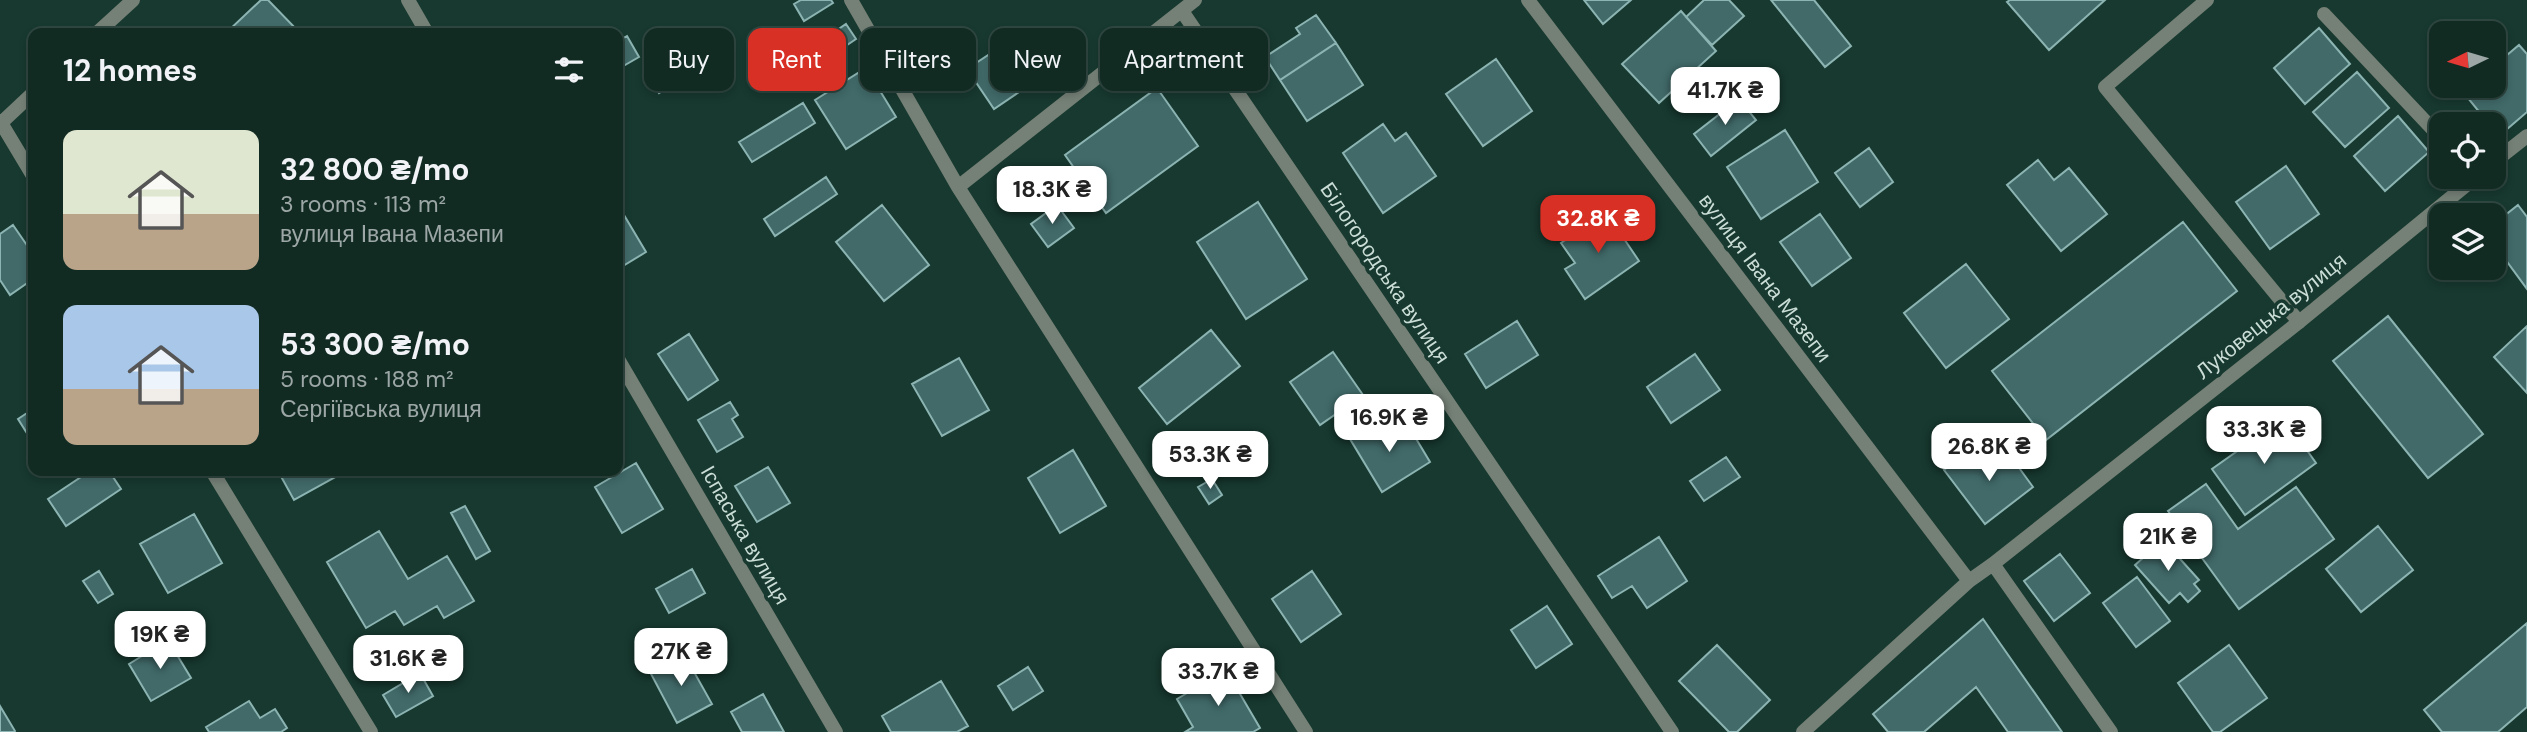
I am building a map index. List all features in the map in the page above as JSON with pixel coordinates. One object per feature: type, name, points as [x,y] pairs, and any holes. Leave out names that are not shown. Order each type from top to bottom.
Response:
[{"type":"street","points":[[102,28],[133,0]]},
{"type":"street","points":[[408,0],[424,28]]},
{"type":"street","points":[[851,0],[958,187],[1306,732]]},
{"type":"street","points":[[958,187],[1195,0]]},
{"type":"street","name":"вулиця Івана Мазепи","points":[[1528,0],[1969,580]]},
{"type":"street","points":[[2207,0],[2105,88],[2299,322]]},
{"type":"street","name":"Білогородська вулиця","points":[[1182,11],[1672,732]]},
{"type":"street","points":[[2325,14],[2429,125]]},
{"type":"street","points":[[28,98],[0,123],[28,168]]},
{"type":"street","points":[[2506,153],[2527,136]]},
{"type":"street","name":"Луковецька вулиця","points":[[1803,732],[1969,580],[1993,564],[2299,322],[2461,189]]},
{"type":"street","name":"Іспаська вулиця","points":[[623,368],[836,732]]},
{"type":"street","points":[[215,476],[371,732]]},
{"type":"street","points":[[1993,564],[2111,732]]},
{"type":"building","points":[[261,0],[268,0],[295,28],[231,28]]},
{"type":"building","points":[[801,0],[831,0],[833,3],[804,21],[794,4]]},
{"type":"building","points":[[1584,0],[1631,0],[1603,24]]},
{"type":"building","points":[[1704,0],[1729,0],[1744,16],[1712,45],[1686,17]]},
{"type":"building","points":[[1771,0],[1814,0],[1851,46],[1825,67]]},
{"type":"building","points":[[2105,0],[2049,50],[2007,2]]},
{"type":"building","points":[[1681,11],[1716,51],[1659,103],[1622,64]]},
{"type":"building","points":[[1316,15],[1336,43],[1280,80],[1268,62],[1268,55],[1300,34],[1296,28]]},
{"type":"building","points":[[846,24],[856,39],[846,46],[846,28],[840,28]]},
{"type":"building","points":[[2319,28],[2350,64],[2305,104],[2274,68]]},
{"type":"building","points":[[627,36],[639,57],[623,66],[623,38]]},
{"type":"building","points":[[1336,43],[1363,85],[1307,121],[1280,80]]},
{"type":"building","points":[[2519,45],[2527,54],[2527,112],[2506,130],[2506,112],[2479,112],[2468,98],[2506,98],[2506,56]]},
{"type":"building","points":[[990,54],[990,91],[1021,91],[994,109],[976,82],[976,63]]},
{"type":"building","points":[[1496,59],[1532,111],[1483,146],[1446,94]]},
{"type":"building","points":[[860,72],[860,91],[880,91],[896,117],[846,149],[815,100],[829,91],[846,91],[846,81]]},
{"type":"building","points":[[2357,72],[2389,108],[2345,147],[2313,112]]},
{"type":"building","points":[[1153,91],[1159,91],[1198,146],[1106,213],[1065,155]]},
{"type":"building","points":[[1739,99],[1756,120],[1711,156],[1694,134]]},
{"type":"building","points":[[803,103],[815,123],[752,162],[739,142]]},
{"type":"building","points":[[2398,116],[2429,152],[2385,191],[2354,156]]},
{"type":"building","points":[[1383,124],[1395,141],[1406,133],[1436,176],[1383,213],[1343,153]]},
{"type":"building","points":[[1785,130],[1818,182],[1761,219],[1727,167]]},
{"type":"building","points":[[1869,148],[1893,182],[1860,207],[1835,173]]},
{"type":"building","points":[[2038,160],[2054,180],[2069,168],[2107,214],[2061,251],[2007,185]]},
{"type":"building","points":[[2286,166],[2319,214],[2270,249],[2236,202]]},
{"type":"building","points":[[826,177],[837,194],[775,236],[764,219]]},
{"type":"building","points":[[1258,202],[1307,279],[1246,319],[1197,242]]},
{"type":"building","points":[[882,205],[929,265],[884,301],[836,242]]},
{"type":"building","points":[[1057,205],[1074,228],[1048,247],[1031,224]]},
{"type":"building","points":[[2518,205],[2527,217],[2527,289],[2506,260],[2506,214]]},
{"type":"building","points":[[1606,212],[1639,261],[1585,299],[1565,269],[1575,263],[1561,243]]},
{"type":"building","points":[[623,213],[646,252],[623,266]]},
{"type":"building","points":[[1820,214],[1851,258],[1812,286],[1780,242]]},
{"type":"building","points":[[2183,222],[2237,291],[2046,440],[1992,371]]},
{"type":"building","points":[[13,225],[28,247],[28,282],[10,295],[0,280],[0,234]]},
{"type":"building","points":[[1966,264],[2009,319],[1946,368],[1904,313]]},
{"type":"building","points":[[2388,316],[2483,434],[2428,478],[2333,361]]},
{"type":"building","points":[[1517,321],[1538,355],[1486,388],[1465,354]]},
{"type":"building","points":[[2527,326],[2527,393],[2494,357]]},
{"type":"building","points":[[1211,330],[1240,366],[1167,424],[1139,388]]},
{"type":"building","points":[[689,334],[718,380],[688,400],[658,354]]},
{"type":"building","points":[[1333,352],[1363,395],[1320,425],[1290,382]]},
{"type":"building","points":[[1695,354],[1720,390],[1671,423],[1647,387]]},
{"type":"building","points":[[959,358],[989,410],[942,436],[912,384]]},
{"type":"building","points":[[730,402],[738,415],[732,419],[743,437],[717,452],[698,420]]},
{"type":"building","points":[[28,412],[28,435],[18,419]]},
{"type":"building","points":[[1385,418],[1395,436],[1409,427],[1430,462],[1382,492],[1350,439]]},
{"type":"building","points":[[2284,418],[2316,463],[2245,515],[2212,469]]},
{"type":"building","points":[[1971,449],[1984,467],[2006,450],[2033,487],[1985,524],[1944,470]]},
{"type":"building","points":[[1073,450],[1106,506],[1060,533],[1028,478]]},
{"type":"building","points":[[1726,457],[1740,477],[1704,501],[1690,481]]},
{"type":"building","points":[[636,463],[663,509],[622,533],[595,487],[614,476],[623,476],[623,471]]},
{"type":"building","points":[[768,467],[790,503],[757,522],[735,486]]},
{"type":"building","points":[[82,476],[112,476],[121,489],[66,526],[48,499]]},
{"type":"building","points":[[281,476],[337,476],[294,500]]},
{"type":"building","points":[[1212,479],[1222,495],[1209,504],[1198,487]]},
{"type":"building","points":[[2206,484],[2238,529],[2296,487],[2334,539],[2239,609],[2168,511]]},
{"type":"building","points":[[465,506],[490,551],[476,559],[451,513]]},
{"type":"building","points":[[194,514],[222,563],[168,593],[140,544]]},
{"type":"building","points":[[2378,526],[2413,570],[2361,612],[2326,569]]},
{"type":"building","points":[[379,531],[408,579],[447,556],[474,601],[444,618],[437,606],[404,625],[395,611],[366,628],[327,562]]},
{"type":"building","points":[[1659,537],[1687,581],[1647,608],[1632,586],[1612,598],[1598,576]]},
{"type":"building","points":[[2163,540],[2199,580],[2194,584],[2200,591],[2188,602],[2180,593],[2169,603],[2135,565]]},
{"type":"building","points":[[2060,554],[2090,593],[2054,621],[2024,581]]},
{"type":"building","points":[[692,569],[705,593],[669,613],[656,589]]},
{"type":"building","points":[[99,571],[113,594],[98,603],[83,581]]},
{"type":"building","points":[[1312,571],[1341,614],[1301,642],[1272,599]]},
{"type":"building","points":[[2137,577],[2170,621],[2136,647],[2103,603]]},
{"type":"building","points":[[1547,606],[1572,644],[1536,668],[1511,630]]},
{"type":"building","points":[[1983,619],[2062,732],[2008,732],[1976,687],[1924,732],[1888,732],[1873,714]]},
{"type":"building","points":[[2527,623],[2527,707],[2498,732],[2442,732],[2424,710]]},
{"type":"building","points":[[168,640],[191,678],[151,701],[129,664]]},
{"type":"building","points":[[1717,645],[1770,700],[1737,732],[1729,732],[1679,681]]},
{"type":"building","points":[[2229,645],[2267,698],[2220,732],[2213,732],[2178,683]]},
{"type":"building","points":[[684,654],[712,704],[677,723],[650,672]]},
{"type":"building","points":[[1028,667],[1043,691],[1013,710],[998,686]]},
{"type":"building","points":[[1226,670],[1260,728],[1253,732],[1185,732],[1193,727],[1177,699]]},
{"type":"building","points":[[420,673],[433,696],[396,717],[383,695]]},
{"type":"building","points":[[941,681],[968,726],[957,732],[891,732],[882,716]]},
{"type":"building","points":[[763,694],[784,732],[742,732],[731,712]]},
{"type":"building","points":[[249,701],[260,718],[275,709],[287,728],[281,732],[209,732],[206,727]]},
{"type":"building","points":[[0,706],[15,731],[14,732],[0,732]]}]
